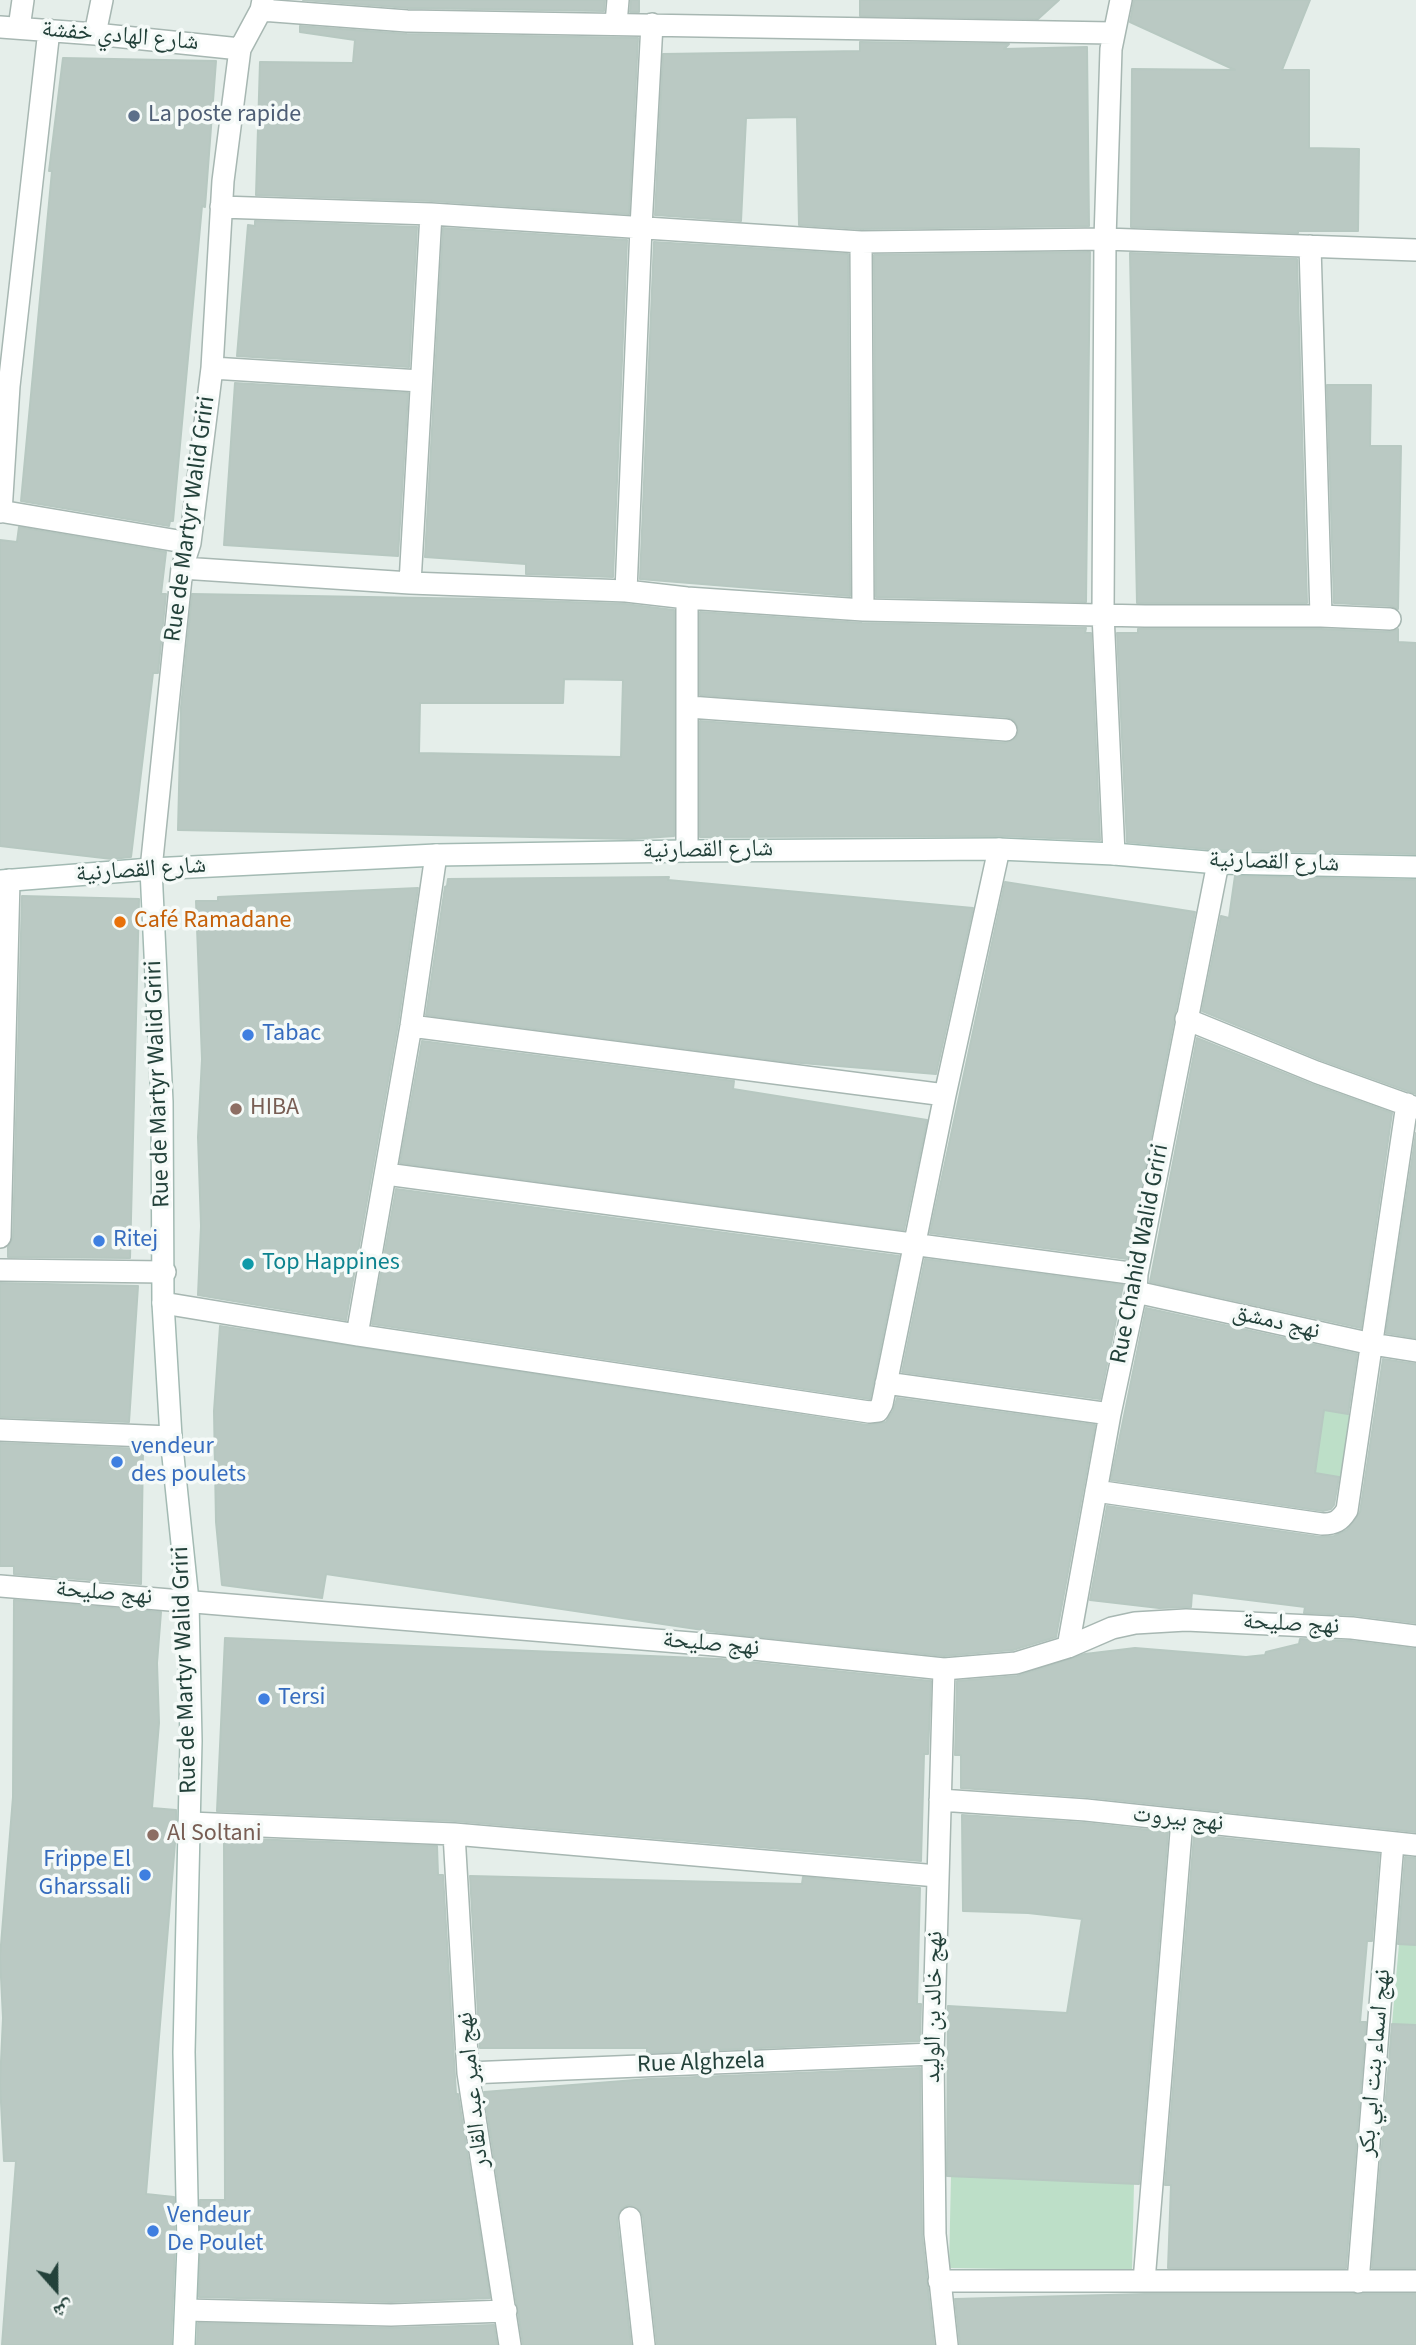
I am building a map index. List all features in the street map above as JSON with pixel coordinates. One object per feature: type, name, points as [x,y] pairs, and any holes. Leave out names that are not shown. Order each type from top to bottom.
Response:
[{"type":"street","points":[[10,27],[23,0]]},
{"type":"street","points":[[94,34],[102,0]]},
{"type":"street","points":[[616,24],[618,0]]},
{"type":"street","points":[[1114,854],[1103,614],[1105,239],[1112,33],[1121,0]]},
{"type":"street","points":[[262,5],[407,21],[1112,33]]},
{"type":"street","name":"Rue de Martyr Walid Griri","points":[[184,2345],[188,2247],[184,2052],[190,1823],[188,1601],[170,1437],[163,1303],[162,1102],[151,869],[181,568],[190,543],[212,368],[221,207],[240,49],[262,5]]},
{"type":"street","points":[[626,591],[652,24]]},
{"type":"street","name":"شارع الهادي خفشة","points":[[10,27],[240,49]]},
{"type":"street","points":[[49,30],[4,386],[0,511],[190,543]]},
{"type":"street","points":[[221,207],[431,214],[861,242],[1105,239],[1416,250]]},
{"type":"street","points":[[410,583],[431,214]]},
{"type":"street","points":[[861,242],[863,610]]},
{"type":"street","points":[[1310,246],[1321,615]]},
{"type":"street","points":[[212,368],[420,381]]},
{"type":"street","points":[[181,568],[410,583],[626,591],[687,598],[863,610],[1321,615],[1390,619]]},
{"type":"street","points":[[687,598],[687,851]]},
{"type":"street","points":[[689,707],[1006,730]]},
{"type":"street","points":[[163,1303],[357,1335],[869,1412],[878,1411],[883,1404],[945,1095],[999,849]]},
{"type":"street","name":"شارع القصارنية","points":[[5,880],[151,869],[436,855],[687,851],[999,849],[1114,854],[1218,863],[1416,867]]},
{"type":"street","points":[[357,1335],[411,1026],[436,855]]},
{"type":"street","name":"Rue Chahid Walid Griri","points":[[1068,1647],[1110,1414],[1218,863]]},
{"type":"street","points":[[0,1237],[5,880]]},
{"type":"street","points":[[1096,1491],[1333,1524],[1341,1519],[1347,1510],[1371,1344],[1412,1106],[1316,1072],[1186,1019]]},
{"type":"street","points":[[411,1026],[945,1095]]},
{"type":"street","name":"نهج دمشق","points":[[386,1174],[914,1245],[1137,1283],[1371,1344],[1416,1350]]},
{"type":"street","points":[[0,1270],[164,1272]]},
{"type":"street","points":[[886,1383],[1110,1414]]},
{"type":"street","points":[[0,1430],[170,1437]]},
{"type":"street","name":"نهج صليحة","points":[[0,1586],[715,1645],[944,1669],[1016,1663],[1068,1647],[1112,1628],[1135,1623],[1186,1620],[1352,1628],[1416,1636]]},
{"type":"street","name":"نهج خالد بن الوليد","points":[[944,1669],[933,2054],[935,2234],[947,2345]]},
{"type":"street","name":"نهج بيروت","points":[[940,1800],[1086,1810],[1416,1845]]},
{"type":"street","points":[[1144,2281],[1182,1820]]},
{"type":"street","points":[[190,1823],[454,1834],[937,1876]]},
{"type":"street","name":"نهج امير عبد القادر","points":[[454,1834],[468,2073],[510,2345]]},
{"type":"street","name":"نهج اسماء بنت ابي بكر","points":[[1358,2282],[1393,1843]]},
{"type":"street","name":"Rue Alghzela","points":[[468,2073],[933,2054]]},
{"type":"street","points":[[630,2218],[644,2345]]},
{"type":"street","points":[[939,2281],[1416,2281]]},
{"type":"street","points":[[186,2310],[391,2315],[506,2311]]},
{"type":"green space","points":[[1316,1409],[1355,1415],[1346,1478],[1315,1473]]},
{"type":"green space","points":[[1399,1944],[1416,1945],[1416,2025],[1392,2024]]},
{"type":"green space","points":[[951,2176],[1134,2183],[1132,2271],[949,2268]]},
{"type":"building","points":[[303,0],[605,0],[604,11],[408,8]]},
{"type":"building","points":[[631,0],[639,0],[639,12],[630,12]]},
{"type":"building","points":[[860,0],[1059,0],[1038,19],[860,16]]},
{"type":"building","points":[[1134,0],[1310,0],[1282,70],[1309,70],[1309,148],[1359,149],[1358,231],[1298,233],[1131,227],[1132,69],[1235,70],[1130,22]]},
{"type":"building","points":[[300,26],[407,34],[638,38],[629,214],[432,201],[256,195],[260,62],[353,63],[355,40],[300,32]]},
{"type":"building","points":[[860,42],[1009,44],[1004,49],[1087,47],[1089,226],[861,229],[799,225],[797,117],[746,118],[741,221],[655,215],[663,54],[860,51]]},
{"type":"building","points":[[63,58],[216,61],[205,207],[202,206],[173,521],[170,521],[169,526],[21,501],[52,171],[49,171]]},
{"type":"building","points":[[255,221],[417,227],[409,367],[237,356],[248,225],[255,226]]},
{"type":"building","points":[[443,228],[627,240],[613,577],[526,574],[526,564],[425,557]]},
{"type":"building","points":[[654,242],[848,254],[850,596],[640,579]]},
{"type":"building","points":[[1090,252],[1086,602],[876,597],[874,255]]},
{"type":"building","points":[[1130,253],[1297,259],[1307,603],[1137,603]]},
{"type":"building","points":[[235,383],[408,393],[398,556],[224,545]]},
{"type":"building","points":[[1327,385],[1371,385],[1370,446],[1401,446],[1398,609],[1391,606],[1334,603]]},
{"type":"building","points":[[19,527],[166,552],[161,594],[166,594],[158,673],[153,673],[131,857],[112,859],[0,846],[0,540],[17,542]]},
{"type":"building","points":[[192,594],[484,599],[625,604],[674,610],[674,836],[632,839],[178,830],[181,707]],"holes":[[[564,679],[623,680],[621,757],[419,753],[420,703],[563,703]]]},
{"type":"building","points":[[700,612],[862,623],[1086,628],[1085,633],[1091,633],[1100,840],[999,836],[700,837],[700,721],[1005,743],[1016,738],[1019,730],[1014,720],[1007,717],[700,695]]},
{"type":"building","points":[[1138,629],[1321,629],[1389,632],[1398,629],[1398,642],[1416,643],[1416,854],[1219,850],[1127,842],[1117,633],[1138,633]]},
{"type":"building","points":[[1235,876],[1416,880],[1416,1094],[1321,1060],[1202,1011],[1221,916],[1229,918]]},
{"type":"building","points":[[669,877],[668,880],[973,908],[936,1074],[789,1062],[426,1015],[448,879]]},
{"type":"building","points":[[1005,882],[1195,912],[1127,1259],[930,1233]]},
{"type":"building","points":[[418,888],[398,1024],[346,1320],[198,1295],[201,1226],[198,1137],[202,1059],[196,901],[218,901],[218,897]]},
{"type":"building","points":[[22,896],[139,899],[130,1258],[8,1257],[8,1247],[13,1237]]},
{"type":"building","points":[[1197,1038],[1392,1113],[1361,1328],[1150,1282]]},
{"type":"building","points":[[422,1041],[734,1081],[733,1089],[927,1120],[904,1230],[400,1163]]},
{"type":"building","points":[[1416,1133],[1416,1338],[1386,1333]]},
{"type":"building","points":[[396,1189],[899,1256],[870,1399],[372,1324]]},
{"type":"building","points":[[925,1259],[1123,1285],[1100,1399],[902,1372]]},
{"type":"building","points":[[0,1283],[138,1286],[129,1422],[0,1417]]},
{"type":"building","points":[[1146,1308],[1357,1354],[1348,1414],[1324,1410],[1315,1473],[1339,1477],[1331,1509],[1323,1511],[1111,1480]]},
{"type":"building","points":[[220,1326],[867,1425],[886,1422],[897,1398],[1095,1425],[1056,1637],[1013,1650],[944,1656],[723,1633],[326,1574],[322,1598],[222,1585],[216,1522],[214,1411]]},
{"type":"building","points":[[1383,1359],[1416,1364],[1416,1623],[1354,1615],[1304,1613],[1305,1607],[1192,1593],[1191,1607],[1159,1608],[1090,1600],[1107,1506],[1320,1537],[1334,1536],[1347,1530],[1360,1512]]},
{"type":"building","points":[[0,1443],[143,1449],[141,1584],[14,1574],[14,1566],[0,1566]]},
{"type":"building","points":[[14,1600],[161,1612],[157,1663],[159,1723],[152,1808],[176,1810],[176,1831],[146,2194],[174,2197],[171,2345],[2,2345],[16,2161],[4,2161],[0,2083],[3,2018],[0,1957],[13,1797]]},
{"type":"building","points":[[225,1638],[721,1659],[931,1681],[928,1754],[924,1754],[921,1861],[455,1821],[217,1811]]},
{"type":"building","points":[[1300,1639],[1351,1641],[1416,1649],[1416,1832],[1087,1797],[961,1788],[961,1755],[955,1755],[957,1681],[1017,1676],[1085,1654],[1135,1648],[1246,1657],[1265,1655],[1266,1652],[1299,1644]]},
{"type":"building","points":[[962,1815],[1085,1823],[1168,1832],[1139,2184],[947,2176],[948,2006],[1067,2013],[1082,1919],[1028,1913],[963,1911]]},
{"type":"building","points":[[1194,1835],[1379,1854],[1372,1941],[1367,1941],[1360,2022],[1366,2022],[1346,2268],[1168,2268],[1171,2185],[1165,2185]]},
{"type":"building","points":[[224,1838],[437,1846],[438,1875],[443,1875],[456,2094],[490,2298],[391,2302],[199,2297],[200,2200],[225,2200]]},
{"type":"building","points":[[1405,1857],[1416,1858],[1416,1945],[1398,1944]]},
{"type":"building","points":[[470,1876],[802,1884],[803,1877],[920,1888],[917,2004],[921,2004],[920,2041],[647,2053],[647,2048],[480,2048]]},
{"type":"building","points":[[1392,2024],[1416,2025],[1416,2268],[1372,2268]]},
{"type":"building","points":[[920,2068],[922,2234],[934,2345],[657,2345],[643,2217],[640,2210],[629,2205],[622,2208],[617,2219],[631,2345],[523,2345],[484,2092],[648,2079]]},
{"type":"building","points":[[1145,2294],[1416,2294],[1416,2345],[960,2345],[955,2299]]},
{"type":"building","points":[[198,2323],[391,2328],[494,2325],[497,2345],[197,2345]]},
{"type":"place","name":"La poste rapide","points":[[134,116]]},
{"type":"place","name":"Café Ramadane","points":[[120,922]]},
{"type":"place","name":"Tabac","points":[[248,1035]]},
{"type":"place","name":"HIBA","points":[[236,1109]]},
{"type":"place","name":"Ritej","points":[[99,1241]]},
{"type":"place","name":"Top Happines","points":[[248,1264]]},
{"type":"place","name":"vendeur des poulets","points":[[117,1462]]},
{"type":"place","name":"Tersi","points":[[264,1699]]},
{"type":"place","name":"Al Soltani","points":[[153,1835]]},
{"type":"place","name":"Frippe El Gharssali","points":[[145,1875]]},
{"type":"place","name":"Vendeur De Poulet","points":[[153,2231]]}]
